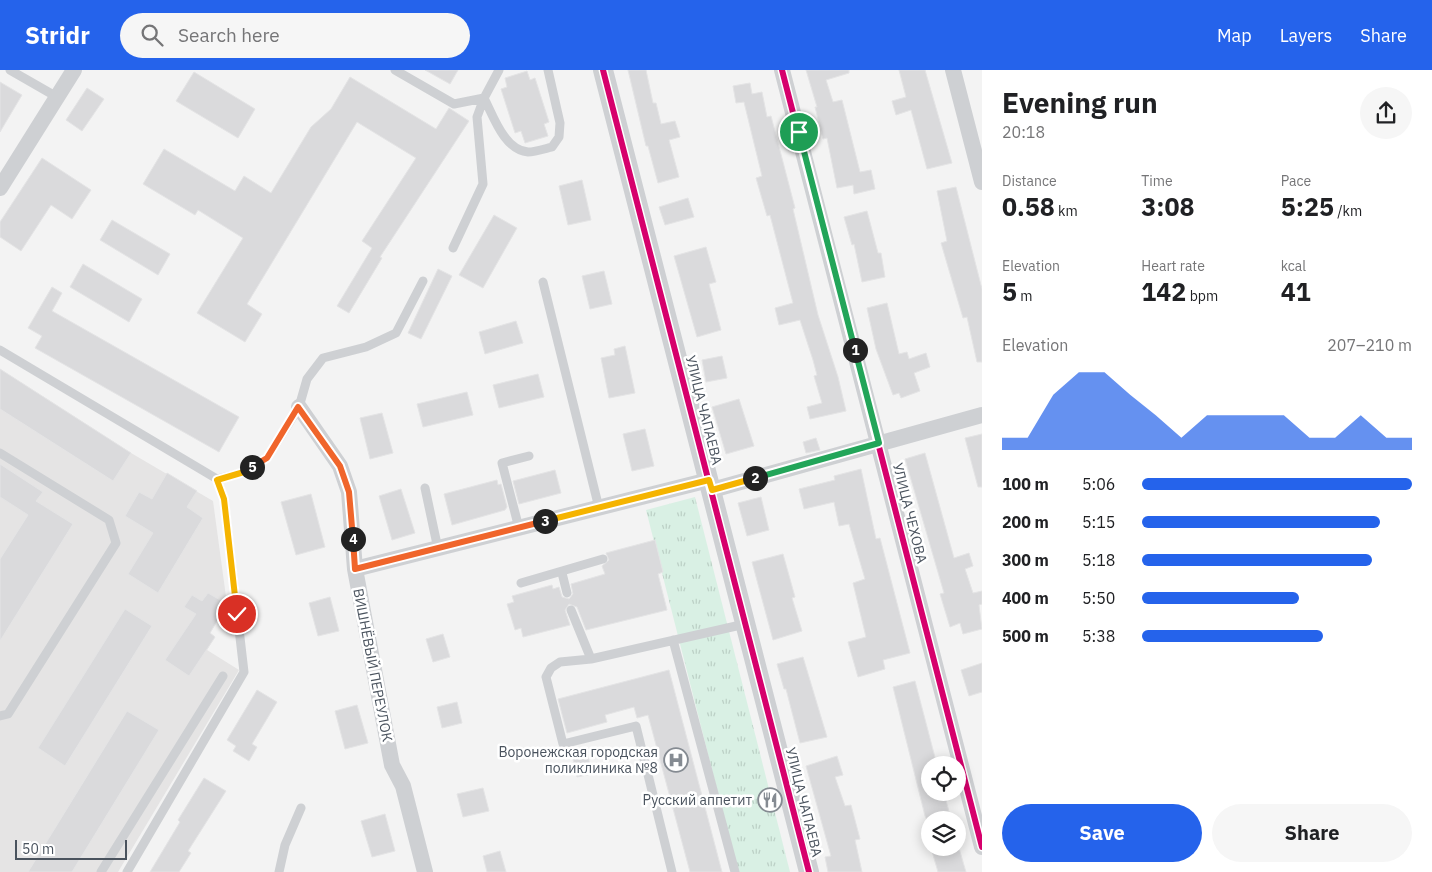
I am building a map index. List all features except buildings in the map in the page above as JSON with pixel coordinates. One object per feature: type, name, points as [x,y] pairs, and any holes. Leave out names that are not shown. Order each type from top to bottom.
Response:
[{"type":"street","points":[[0,188],[74,70]]},
{"type":"street","name":"УЛИЦА ЧАПАЕВА","points":[[603,70],[809,872]]},
{"type":"street","name":"УЛИЦА ЧЕХОВА","points":[[782,70],[982,847]]},
{"type":"street","points":[[953,70],[982,182]]},
{"type":"street","name":"ВИШНЁВЫЙ ПЕРЕУЛОК","points":[[298,407],[340,466],[349,492],[355,569],[392,765],[403,786],[425,872]]},
{"type":"street","points":[[355,569],[599,508],[710,485],[982,415]]},
{"type":"lane","points":[[10,70],[57,97]]},
{"type":"lane","points":[[395,70],[454,104],[484,98]]},
{"type":"lane","points":[[453,248],[483,184],[477,117],[484,98],[499,70]]},
{"type":"lane","points":[[484,98],[498,127],[513,145],[527,152],[552,147],[559,137],[560,123],[548,70]]},
{"type":"lane","points":[[217,480],[244,472],[267,458],[298,407],[307,379],[322,358],[366,347],[396,333],[423,280]]},
{"type":"lane","points":[[543,282],[599,508]]},
{"type":"lane","points":[[0,350],[217,480],[224,499],[244,672],[127,872]]},
{"type":"lane","points":[[0,453],[109,520],[116,543],[8,714],[0,716]]},
{"type":"lane","points":[[519,528],[502,464],[529,456]]},
{"type":"lane","points":[[425,488],[438,549]]},
{"type":"lane","points":[[521,583],[562,573],[603,559]]},
{"type":"lane","points":[[562,573],[567,593]]},
{"type":"lane","points":[[571,610],[591,659]]},
{"type":"lane","points":[[672,872],[636,726],[563,744],[546,677],[551,668],[560,662],[591,659],[745,624]]},
{"type":"lane","points":[[673,640],[735,872]]},
{"type":"lane","points":[[101,872],[223,676]]},
{"type":"lane","points":[[279,872],[285,845],[301,808]]},
{"type":"shaded area","points":[[0,369],[131,453],[213,501],[227,604],[210,633],[215,637],[207,650],[239,670],[118,872],[0,872]]},
{"type":"green space","points":[[695,497],[790,872],[738,872],[646,510]]},
{"type":"cycle path","points":[[603,70],[809,872]]},
{"type":"cycle path","points":[[782,70],[982,847]]},
{"type":"place","name":"Воронежская городская поликлиника №8","points":[[676,760]]},
{"type":"place","name":"Русский аппетит","points":[[770,800]]},
{"type":"route","points":[[237,614],[224,499],[217,480],[244,472],[267,458],[298,407],[340,466],[349,492],[355,569],[709,480],[712,490],[879,443],[799,132]]}]
